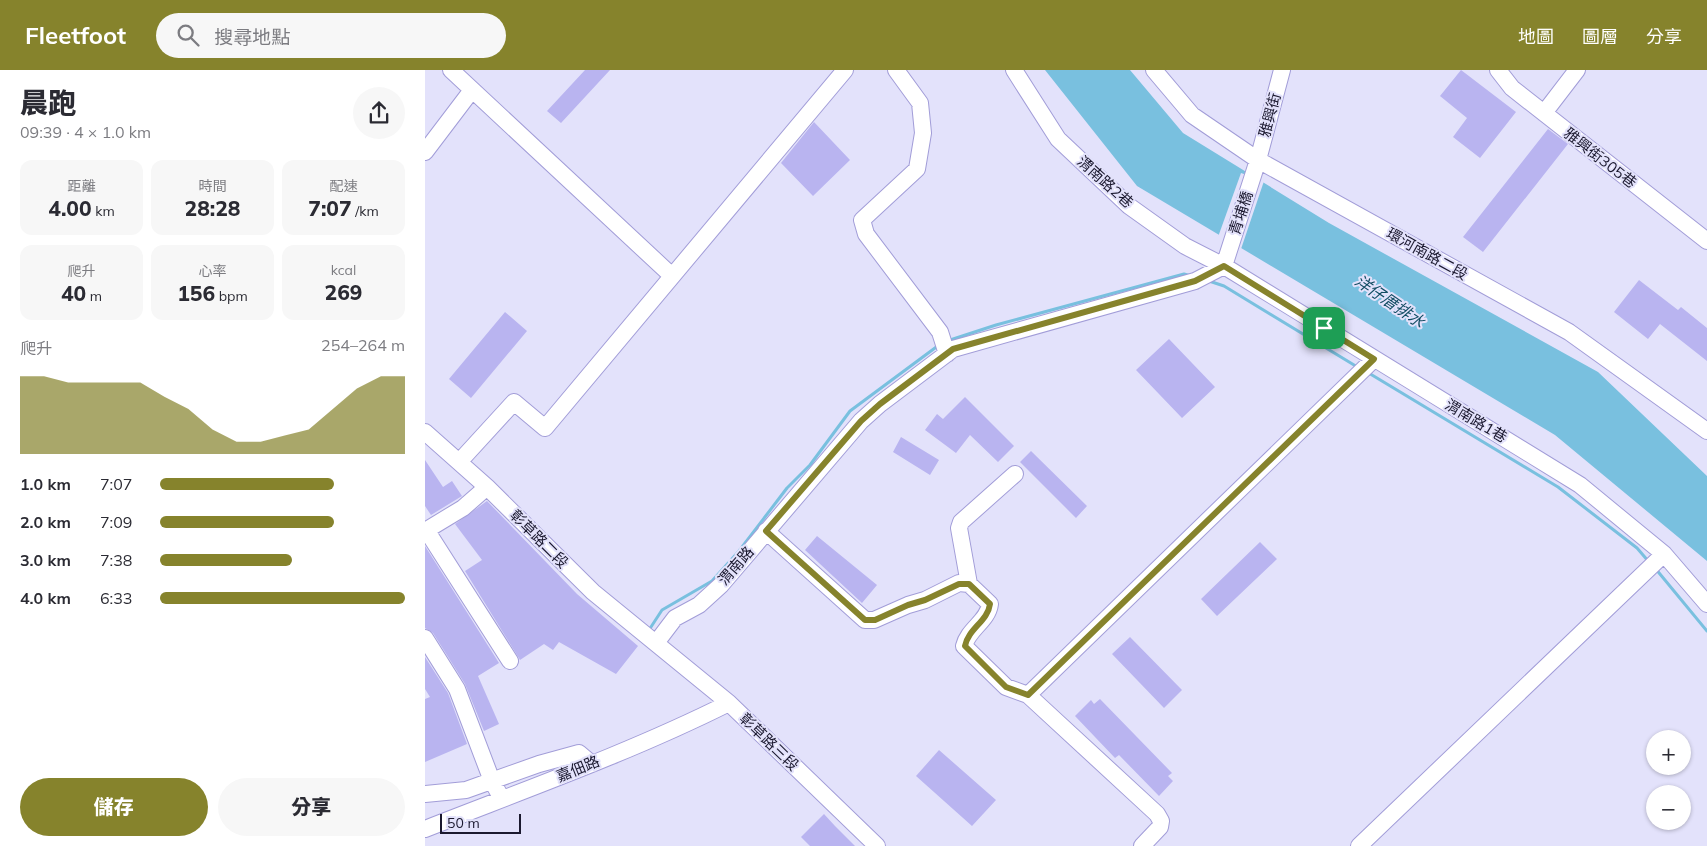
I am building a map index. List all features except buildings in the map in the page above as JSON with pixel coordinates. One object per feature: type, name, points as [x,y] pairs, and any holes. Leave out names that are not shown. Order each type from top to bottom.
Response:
[{"type":"street","points":[[451,70],[672,276]]},
{"type":"street","points":[[460,461],[514,402],[545,428],[845,70]]},
{"type":"street","points":[[896,70],[920,104],[923,133],[917,168],[862,220],[866,234],[940,332],[947,354]]},
{"type":"street","name":"渭南路2巷","points":[[1014,70],[1058,139],[1129,206],[1185,246],[1224,266]]},
{"type":"street","name":"環河南路二段","points":[[1154,70],[1192,115],[1258,160],[1569,332],[1707,431]]},
{"type":"street","name":"雅興街","points":[[1258,160],[1282,70]]},
{"type":"street","name":"雅興街305巷","points":[[1498,70],[1512,88],[1707,240]]},
{"type":"street","points":[[1544,113],[1577,70]]},
{"type":"street","points":[[425,152],[472,90]]},
{"type":"street","name":"青埔橋","points":[[1224,266],[1258,160]]},
{"type":"street","name":"渭南路","points":[[656,643],[675,618],[699,604],[721,585],[861,421],[880,404],[953,349],[1195,281],[1224,266]]},
{"type":"street","name":"渭南路1巷","points":[[1224,266],[1581,485],[1664,554],[1707,604]]},
{"type":"street","points":[[1028,695],[1374,359]]},
{"type":"street","name":"彰草路二段","points":[[428,439],[460,461],[593,592],[656,643]]},
{"type":"street","points":[[1015,474],[961,522],[959,528],[969,584],[990,604],[989,612],[967,637],[965,646],[1006,687],[1028,695],[1157,814],[1161,821],[1160,827],[1142,846]]},
{"type":"street","points":[[487,488],[463,508],[426,531],[510,661]]},
{"type":"street","points":[[766,531],[865,620],[875,620],[959,584],[969,584]]},
{"type":"street","points":[[1359,846],[1664,554]]},
{"type":"street","points":[[425,638],[457,689],[492,781],[502,799]]},
{"type":"street","name":"彰草路三段","points":[[656,643],[729,703],[877,846]]},
{"type":"street","name":"嘉佃路","points":[[425,830],[684,726],[729,703]]},
{"type":"street","points":[[425,794],[466,790],[539,764],[579,753],[592,764]]},
{"type":"water","name":"洋仔厝排水","points":[[1045,70],[1130,70],[1183,133],[1329,223],[1598,372],[1707,476],[1707,561],[1555,435],[1137,186]]},
{"type":"pier","points":[[1241,173],[1264,181],[1241,249],[1218,237]]},
{"type":"waterway","points":[[947,341],[996,325],[1184,274],[1191,276]]},
{"type":"waterway","points":[[1209,281],[1224,286],[1359,368]]},
{"type":"waterway","points":[[649,630],[662,610],[712,581],[739,551],[787,488],[810,465],[850,411],[939,345]]},
{"type":"waterway","points":[[1367,372],[1558,487],[1637,548],[1649,562]]},
{"type":"waterway","points":[[1655,568],[1707,631]]},
{"type":"route","points":[[1224,266],[1324,328],[1374,359],[1028,695],[1006,687],[965,646],[967,637],[989,612],[990,604],[969,584],[959,584],[875,620],[865,620],[766,531],[845,442],[861,421],[880,404],[953,349],[1195,281],[1224,266]]}]
